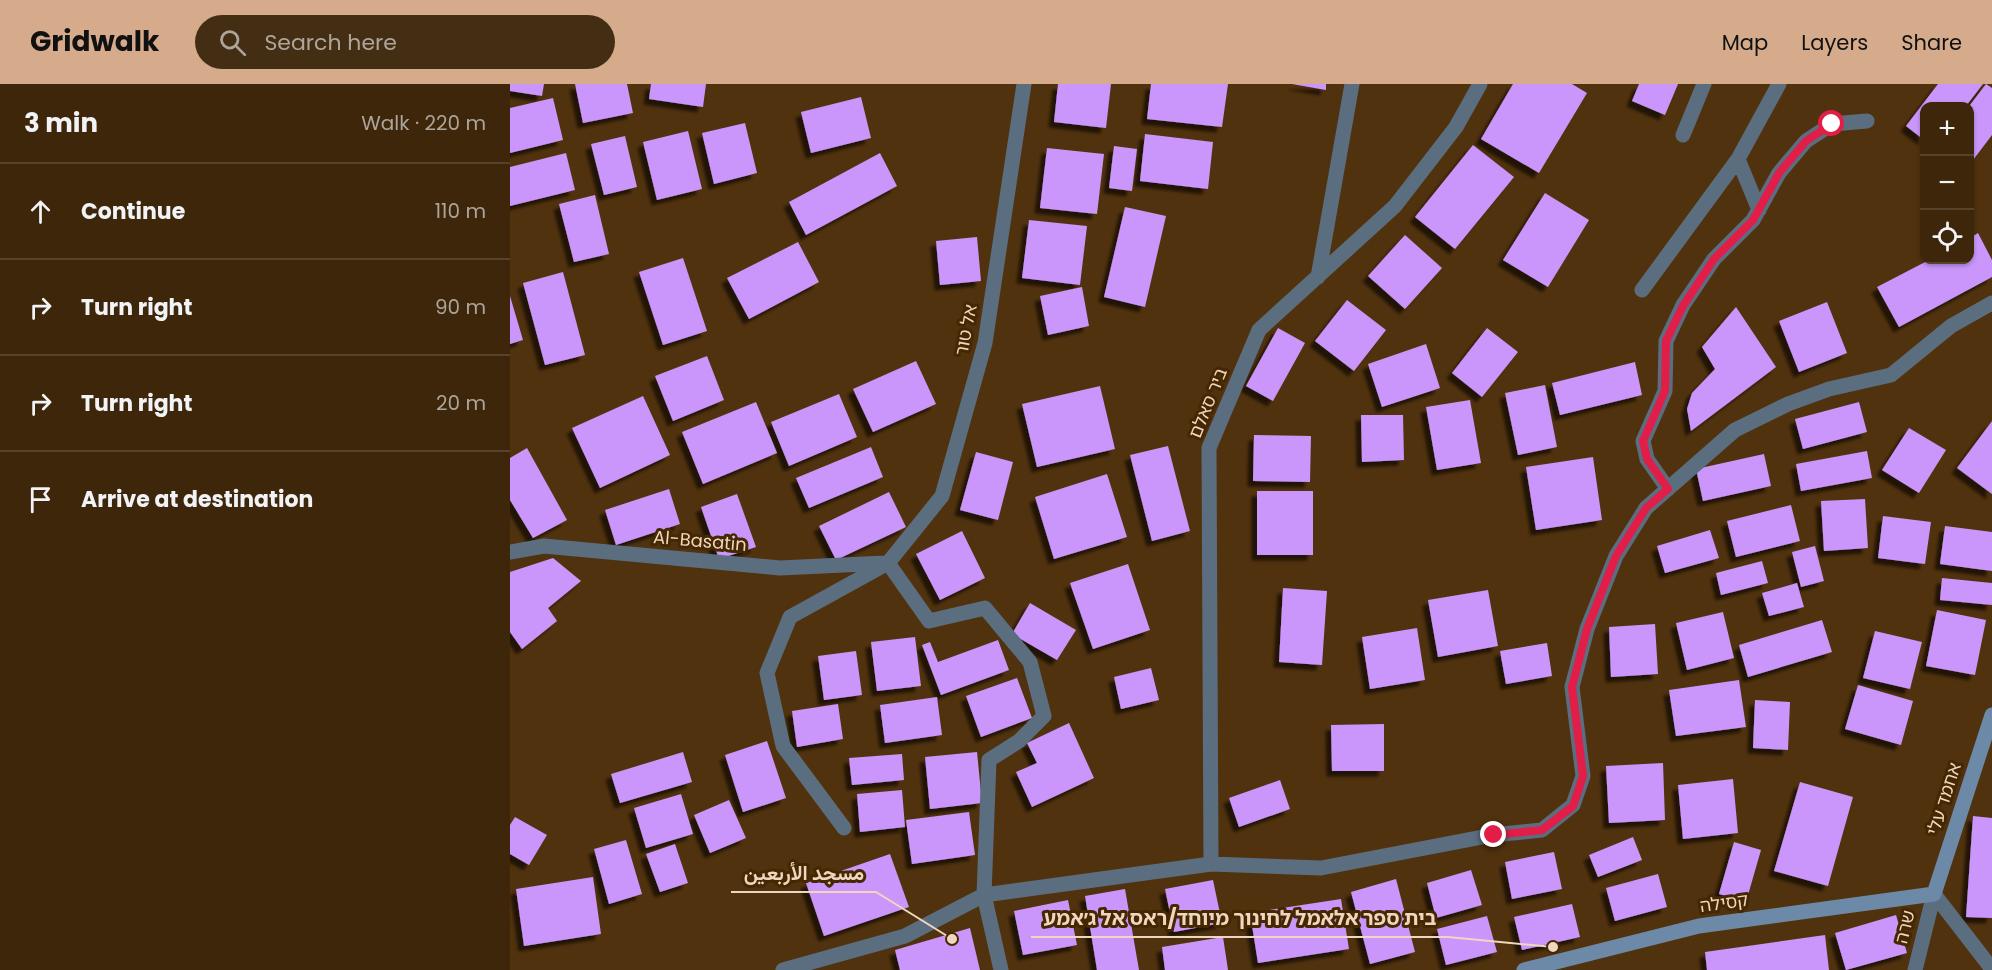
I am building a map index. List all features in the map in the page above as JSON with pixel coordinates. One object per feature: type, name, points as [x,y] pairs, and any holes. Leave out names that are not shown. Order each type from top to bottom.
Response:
[{"type":"street","name":"אל טור","points":[[888,563],[942,496],[985,343],[1024,84]]},
{"type":"street","points":[[1318,277],[1352,84]]},
{"type":"street","name":"ביר סאלם","points":[[1211,864],[1209,448],[1259,330],[1395,206],[1456,127],[1480,84]]},
{"type":"street","points":[[1683,135],[1704,84]]},
{"type":"street","points":[[1642,290],[1738,159],[1779,84]]},
{"type":"street","points":[[1668,489],[1647,459],[1643,441],[1665,391],[1666,341],[1683,306],[1714,259],[1753,220],[1779,173],[1806,141],[1832,124],[1867,121]]},
{"type":"street","points":[[1738,159],[1759,210]]},
{"type":"street","points":[[783,970],[905,936],[984,895],[1211,864],[1321,868],[1494,835],[1542,830],[1573,806],[1583,776],[1572,687],[1587,629],[1616,556],[1646,508],[1735,430],[1788,404],[1829,389],[1891,375],[1951,326],[1992,303]]},
{"type":"street","name":"Al-Basatin","points":[[510,552],[544,546],[780,568],[888,563]]},
{"type":"street","points":[[844,828],[783,747],[768,673],[790,616],[888,563],[929,621],[985,608],[1030,662],[1044,716],[1019,741],[989,760],[984,895],[1001,970]]},
{"type":"street","name":"אחמד עלי","points":[[1934,894],[1992,715]]},
{"type":"street","points":[[1934,894],[1992,969]]},
{"type":"street","name":"קסילה","points":[[1524,970],[1699,926],[1934,894]]},
{"type":"street","name":"שרה","points":[[1915,970],[1934,894]]},
{"type":"building","points":[[510,84],[544,84],[542,96],[510,91]]},
{"type":"building","points":[[575,84],[627,84],[633,113],[583,123]]},
{"type":"building","points":[[651,84],[706,84],[703,107],[649,99]]},
{"type":"building","points":[[1058,84],[1111,84],[1106,128],[1054,122]]},
{"type":"building","points":[[1151,84],[1228,84],[1222,127],[1147,119]]},
{"type":"building","points":[[1292,84],[1326,84],[1326,90]]},
{"type":"building","points":[[1513,84],[1572,84],[1587,93],[1539,173],[1481,139]]},
{"type":"building","points":[[1639,84],[1678,84],[1665,115],[1632,101]]},
{"type":"building","points":[[1938,84],[1983,84],[1969,102],[1924,102]]},
{"type":"building","points":[[1986,84],[1992,88],[1992,135],[1974,159],[1974,102]]},
{"type":"building","points":[[861,97],[871,138],[811,153],[801,112]]},
{"type":"building","points":[[553,98],[563,140],[510,153],[510,108]]},
{"type":"building","points":[[1920,108],[1920,137],[1906,126]]},
{"type":"building","points":[[745,123],[757,173],[714,184],[702,133]]},
{"type":"building","points":[[688,131],[702,189],[657,200],[643,142]]},
{"type":"building","points":[[1145,134],[1213,142],[1208,189],[1140,181]]},
{"type":"building","points":[[625,136],[637,187],[604,195],[591,144]]},
{"type":"building","points":[[1473,145],[1514,177],[1455,249],[1415,217]]},
{"type":"building","points":[[1114,146],[1137,149],[1132,191],[1109,188]]},
{"type":"building","points":[[1047,148],[1104,154],[1097,214],[1040,208]]},
{"type":"building","points":[[566,153],[575,190],[510,206],[510,167]]},
{"type":"building","points":[[880,153],[897,186],[806,235],[789,202]]},
{"type":"building","points":[[1545,193],[1589,220],[1548,287],[1503,260]]},
{"type":"building","points":[[595,195],[609,254],[574,262],[559,204]]},
{"type":"building","points":[[1125,207],[1166,216],[1145,307],[1104,297]]},
{"type":"building","points":[[1029,220],[1087,226],[1080,285],[1022,278]]},
{"type":"building","points":[[1978,233],[1992,260],[1992,277],[1899,327],[1877,287],[1921,264],[1974,264],[1974,236]]},
{"type":"building","points":[[1405,235],[1442,268],[1405,309],[1368,276]]},
{"type":"building","points":[[977,237],[981,281],[940,285],[936,241]]},
{"type":"building","points":[[798,242],[819,282],[749,319],[727,278]]},
{"type":"building","points":[[683,258],[707,331],[663,345],[639,272]]},
{"type":"building","points":[[563,272],[585,355],[545,365],[523,283]]},
{"type":"building","points":[[1082,287],[1089,326],[1048,335],[1040,296]]},
{"type":"building","points":[[510,296],[523,340],[510,344]]},
{"type":"building","points":[[1347,300],[1386,330],[1354,371],[1315,341]]},
{"type":"building","points":[[1827,302],[1847,353],[1799,372],[1779,321]]},
{"type":"building","points":[[1736,307],[1776,367],[1691,431],[1687,409],[1692,393],[1715,369],[1702,347]]},
{"type":"building","points":[[1278,328],[1305,343],[1273,401],[1246,386]]},
{"type":"building","points":[[1487,328],[1518,352],[1482,397],[1452,373]]},
{"type":"building","points":[[1426,344],[1440,388],[1382,407],[1368,364]]},
{"type":"building","points":[[707,356],[724,400],[673,421],[655,376]]},
{"type":"building","points":[[916,361],[936,404],[873,432],[853,389]]},
{"type":"building","points":[[1635,362],[1642,395],[1560,415],[1552,383]]},
{"type":"building","points":[[1545,385],[1557,447],[1518,455],[1505,393]]},
{"type":"building","points":[[1100,386],[1115,449],[1037,467],[1022,404]]},
{"type":"building","points":[[839,394],[857,437],[789,466],[771,422]]},
{"type":"building","points":[[643,396],[670,455],[600,488],[572,428]]},
{"type":"building","points":[[1470,400],[1481,463],[1437,470],[1426,407]]},
{"type":"building","points":[[756,402],[777,453],[703,484],[682,432]]},
{"type":"building","points":[[1859,402],[1867,432],[1803,449],[1795,419]]},
{"type":"building","points":[[1361,415],[1403,415],[1404,460],[1362,462]]},
{"type":"building","points":[[1992,421],[1992,494],[1957,468]]},
{"type":"building","points":[[1909,428],[1946,450],[1919,493],[1882,470]]},
{"type":"building","points":[[1254,435],[1311,436],[1310,482],[1253,481]]},
{"type":"building","points":[[1168,446],[1190,531],[1152,541],[1130,455]]},
{"type":"building","points":[[871,447],[883,477],[809,508],[796,478]]},
{"type":"building","points":[[527,448],[567,520],[533,538],[510,500],[510,458]]},
{"type":"building","points":[[1867,451],[1872,478],[1801,491],[1796,464]]},
{"type":"building","points":[[976,452],[1013,462],[998,520],[960,510]]},
{"type":"building","points":[[1764,454],[1771,486],[1703,501],[1696,469]]},
{"type":"building","points":[[1593,457],[1602,520],[1536,530],[1526,467]]},
{"type":"building","points":[[1107,474],[1127,537],[1054,559],[1035,497]]},
{"type":"building","points":[[669,489],[680,524],[616,545],[605,510]]},
{"type":"building","points":[[1257,491],[1313,491],[1313,555],[1257,555]]},
{"type":"building","points":[[889,492],[906,527],[836,560],[819,526]]},
{"type":"building","points":[[737,494],[756,547],[719,559],[701,507]]},
{"type":"building","points":[[1865,499],[1868,548],[1824,551],[1821,501]]},
{"type":"building","points":[[1791,505],[1800,541],[1736,557],[1727,521]]},
{"type":"building","points":[[1883,516],[1931,522],[1925,564],[1878,558]]},
{"type":"building","points":[[1945,526],[1992,532],[1992,571],[1940,564]]},
{"type":"building","points":[[1710,530],[1719,558],[1665,573],[1657,546]]},
{"type":"building","points":[[962,531],[985,578],[940,600],[916,554]]},
{"type":"building","points":[[1815,546],[1824,581],[1801,587],[1792,552]]},
{"type":"building","points":[[553,558],[581,581],[548,608],[557,621],[522,649],[510,632],[510,572]]},
{"type":"building","points":[[1762,561],[1768,583],[1721,595],[1716,573]]},
{"type":"building","points":[[1128,564],[1150,630],[1093,649],[1070,583]]},
{"type":"building","points":[[1942,578],[1992,583],[1992,605],[1940,600]]},
{"type":"building","points":[[1797,583],[1804,607],[1769,616],[1762,593]]},
{"type":"building","points":[[1283,588],[1327,591],[1322,665],[1279,662]]},
{"type":"building","points":[[1488,590],[1498,646],[1438,657],[1428,600]]},
{"type":"building","points":[[1030,603],[1076,630],[1057,660],[1012,634]]},
{"type":"building","points":[[1937,610],[1986,620],[1975,675],[1926,666]]},
{"type":"building","points":[[1723,612],[1734,658],[1687,670],[1676,623]]},
{"type":"building","points":[[1822,620],[1832,652],[1748,677],[1739,645]]},
{"type":"building","points":[[1655,624],[1658,674],[1611,677],[1609,627]]},
{"type":"building","points":[[1417,628],[1425,680],[1370,689],[1362,637]]},
{"type":"building","points":[[1875,631],[1922,642],[1910,689],[1863,678]]},
{"type":"building","points":[[915,637],[921,686],[877,691],[871,642]]},
{"type":"building","points":[[998,640],[1009,670],[941,695],[922,645],[930,642],[938,662]]},
{"type":"building","points":[[1547,643],[1552,676],[1506,684],[1500,651]]},
{"type":"building","points":[[856,651],[862,695],[824,700],[818,656]]},
{"type":"building","points":[[1151,668],[1159,700],[1121,709],[1114,677]]},
{"type":"building","points":[[1017,678],[1032,718],[981,737],[966,696]]},
{"type":"building","points":[[1739,680],[1746,727],[1676,736],[1669,690]]},
{"type":"building","points":[[1858,685],[1913,701],[1901,745],[1845,729]]},
{"type":"building","points":[[937,697],[942,735],[885,743],[880,705]]},
{"type":"building","points":[[1755,700],[1790,702],[1788,750],[1753,748]]},
{"type":"building","points":[[838,704],[843,739],[797,747],[792,711]]},
{"type":"building","points":[[1069,723],[1094,778],[1032,807],[1016,772],[1037,763],[1027,743]]},
{"type":"building","points":[[1384,724],[1384,771],[1332,771],[1331,725]]},
{"type":"building","points":[[767,741],[786,798],[743,812],[725,755]]},
{"type":"building","points":[[683,752],[692,782],[620,803],[611,774]]},
{"type":"building","points":[[977,752],[982,803],[930,809],[925,757]]},
{"type":"building","points":[[902,754],[904,780],[852,785],[849,758]]},
{"type":"building","points":[[1663,763],[1665,820],[1609,823],[1606,766]]},
{"type":"building","points":[[1733,779],[1738,833],[1683,839],[1678,785]]},
{"type":"building","points":[[1280,780],[1290,809],[1239,827],[1229,798]]},
{"type":"building","points":[[1800,782],[1853,797],[1828,886],[1774,871]]},
{"type":"building","points":[[902,790],[905,827],[860,832],[857,794]]},
{"type":"building","points":[[681,794],[693,834],[646,848],[634,808]]},
{"type":"building","points":[[729,800],[746,838],[710,853],[694,815]]},
{"type":"building","points":[[969,812],[975,855],[912,864],[906,820]]},
{"type":"building","points":[[1973,816],[1992,818],[1992,918],[1966,917]]},
{"type":"building","points":[[515,817],[547,835],[529,865],[510,854],[510,825]]},
{"type":"building","points":[[1633,837],[1642,860],[1598,877],[1589,855]]},
{"type":"building","points":[[626,840],[642,894],[609,904],[594,849]]},
{"type":"building","points":[[1734,842],[1761,850],[1746,902],[1719,894]]},
{"type":"building","points":[[675,844],[688,883],[660,892],[646,854]]},
{"type":"building","points":[[1554,852],[1562,889],[1512,899],[1505,862]]},
{"type":"building","points":[[890,854],[909,907],[824,936],[806,883]]},
{"type":"building","points":[[1471,870],[1482,905],[1436,918],[1427,883]]},
{"type":"building","points":[[1658,874],[1667,907],[1615,921],[1606,888]]},
{"type":"building","points":[[593,877],[601,934],[524,946],[516,889]]},
{"type":"building","points":[[1396,879],[1415,952],[1370,964],[1351,892]]},
{"type":"building","points":[[1213,880],[1222,923],[1174,932],[1165,889]]},
{"type":"building","points":[[1125,889],[1139,970],[1097,970],[1085,896]]},
{"type":"building","points":[[1341,899],[1349,949],[1258,963],[1250,913]]},
{"type":"building","points":[[1068,900],[1077,945],[1023,955],[1014,911]]},
{"type":"building","points":[[1572,904],[1580,937],[1522,950],[1514,917]]},
{"type":"building","points":[[1896,915],[1907,953],[1846,970],[1835,933]]},
{"type":"building","points":[[1487,916],[1497,952],[1446,965],[1437,929]]},
{"type":"building","points":[[970,928],[980,970],[900,970],[895,950]]},
{"type":"building","points":[[1825,935],[1829,970],[1707,970],[1705,952]]},
{"type":"building","points":[[1223,937],[1228,970],[1165,970],[1162,947]]},
{"type":"place","name":"مسجد الأربعين","points":[[952,939]]},
{"type":"place","name":"בית ספר אלאמל לחינוך מיוחד/ראס אל ג׳אמע","points":[[1553,947]]},
{"type":"route","points":[[1494,835],[1542,830],[1573,806],[1583,776],[1572,687],[1587,629],[1616,556],[1646,508],[1668,489],[1647,459],[1643,441],[1665,391],[1666,341],[1683,306],[1714,259],[1753,220],[1779,173],[1806,141],[1832,124]]}]
